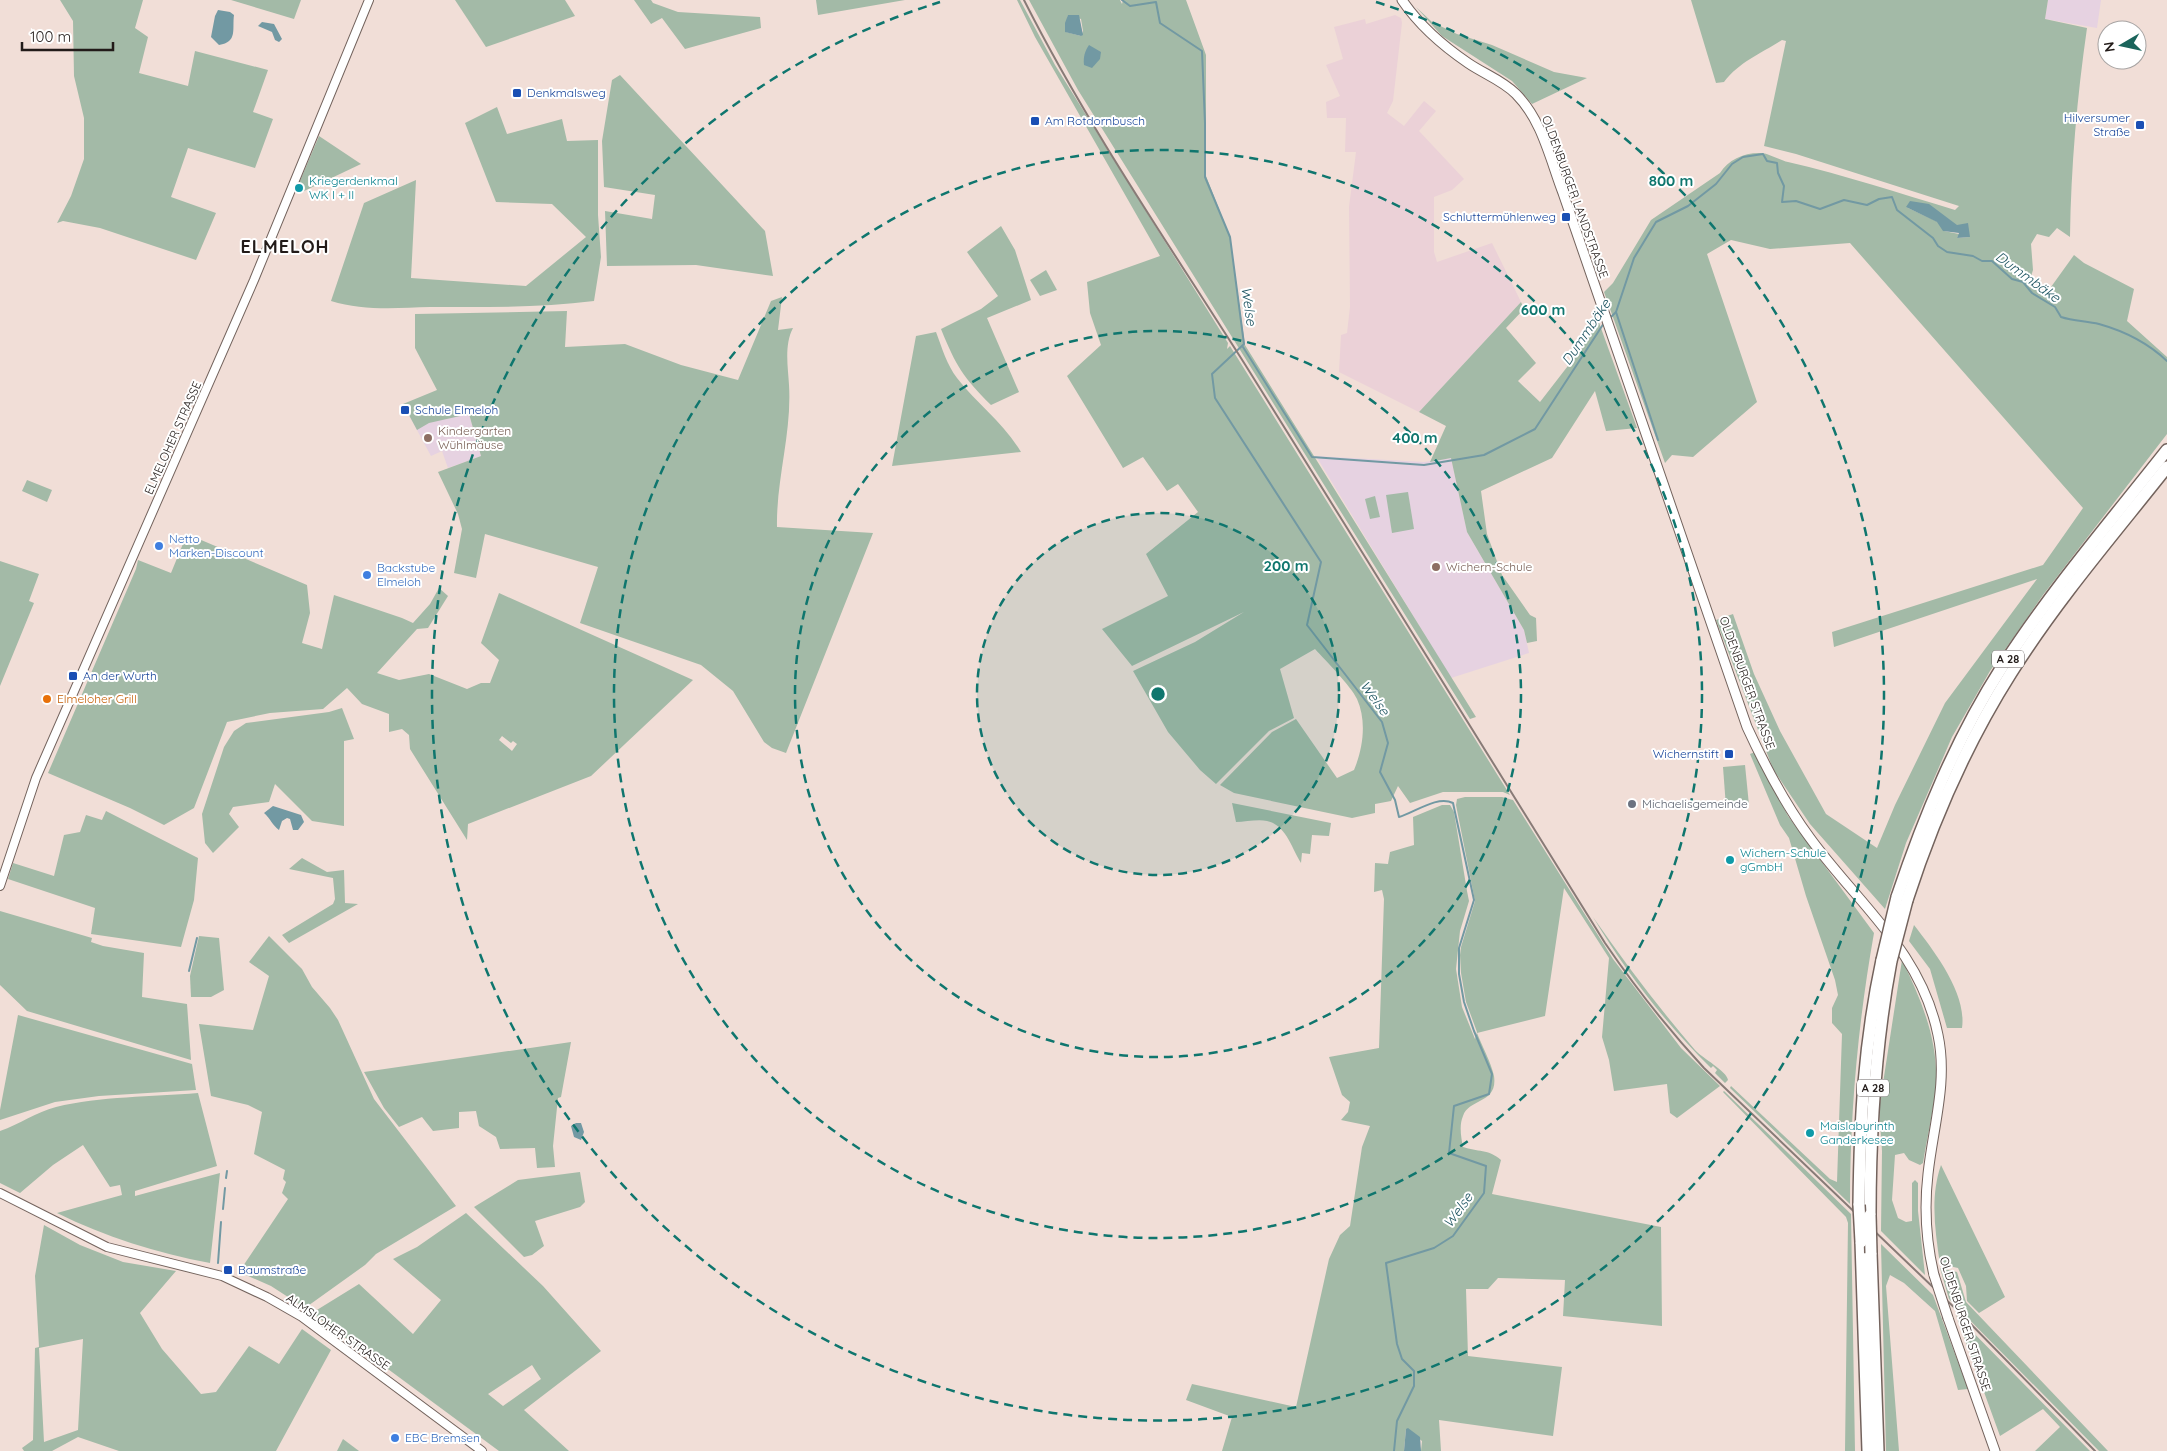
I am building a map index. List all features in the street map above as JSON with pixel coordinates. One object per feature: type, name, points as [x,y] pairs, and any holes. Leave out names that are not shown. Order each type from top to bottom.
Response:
[{"type":"highway","name":"A 28","points":[[1868,1451],[1859,1205],[1860,1106],[1869,1031],[1914,845],[1945,772],[1997,676],[2050,600],[2167,450]]},
{"type":"highway","name":"A 28","points":[[1902,899],[1945,798],[1991,706],[2057,606],[2167,467]]},
{"type":"highway","name":"A 28","points":[[1878,1451],[1870,1215],[1870,1147],[1874,1070],[1886,960]]},
{"type":"main road","name":"OLDENBURGER LANDSTRASSE","points":[[1402,0],[1440,42],[1467,62],[1504,83],[1534,116],[1605,318]]},
{"type":"main road","name":"OLDENBURGER STRASSE","points":[[1605,318],[1747,727],[1768,773],[1811,840],[1904,952],[1929,1002],[1939,1036],[1942,1090],[1928,1172],[1927,1241],[1934,1275],[1995,1451]]},
{"type":"street","name":"ELMELOHER STRASSE","points":[[0,886],[36,778],[254,280],[369,0]]},
{"type":"street","name":"ALMSLOHER STRASSE","points":[[0,1193],[107,1247],[222,1276],[268,1297],[302,1318],[482,1451]]},
{"type":"shaded area","points":[[2048,0],[2101,0],[2097,28],[2045,19]]},
{"type":"shaded area","points":[[1395,15],[1401,18],[1402,23],[1393,101],[1387,113],[1404,126],[1424,101],[1436,111],[1419,131],[1464,179],[1452,190],[1434,197],[1434,252],[1437,262],[1492,243],[1521,302],[1419,412],[1339,372],[1341,335],[1347,333],[1350,307],[1349,207],[1356,152],[1345,152],[1346,118],[1327,118],[1326,102],[1340,96],[1326,65],[1343,59],[1334,27],[1365,19],[1366,24]]},
{"type":"shaded area","points":[[481,388],[469,414],[481,456],[448,468],[442,451],[431,456],[403,404]]},
{"type":"shaded area","name":"Wichern-Schule","points":[[1316,456],[1424,462],[1451,458],[1467,532],[1524,630],[1529,653],[1451,678]]},
{"type":"green space","points":[[60,0],[143,0],[135,28],[148,37],[139,73],[188,86],[195,51],[268,70],[253,112],[273,119],[255,168],[188,148],[171,197],[216,213],[196,260],[100,228],[63,221],[57,223],[71,196],[84,159],[84,118],[74,76],[73,21]]},
{"type":"green space","points":[[231,0],[301,0],[294,19]]},
{"type":"green space","points":[[455,0],[565,0],[575,16],[486,47]]},
{"type":"green space","points":[[634,0],[651,0],[653,3],[678,12],[760,17],[761,28],[685,49],[662,18],[651,24]]},
{"type":"green space","points":[[816,0],[905,0],[818,15]]},
{"type":"green space","points":[[1017,0],[1020,0],[1055,65],[1228,343],[1227,349],[1230,346],[1510,795],[1503,792],[1443,792],[1410,803],[1398,786],[1391,801],[1375,804],[1375,813],[1352,818],[1234,793],[1220,785],[1272,732],[1296,719],[1337,778],[1354,770],[1362,744],[1363,726],[1357,699],[1349,687],[1315,649],[1280,669],[1294,718],[1269,731],[1216,784],[1200,770],[1168,732],[1133,671],[1195,642],[1244,612],[1132,666],[1102,629],[1168,596],[1146,554],[1198,512],[1178,484],[1167,491],[1143,457],[1123,468],[1067,376],[1101,345],[1090,313],[1087,282],[1160,256],[1035,37]]},
{"type":"green space","points":[[1029,0],[1120,0],[1122,4],[1123,0],[1186,0],[1206,55],[1206,176],[1230,237],[1245,345],[1476,717],[1470,719],[1078,90]],"holes":[[[1068,15],[1081,19],[1083,31],[1081,36],[1066,32]]]},
{"type":"green space","points":[[1691,0],[2048,0],[2045,19],[2087,28],[2075,132],[2070,237],[2057,228],[2049,237],[2037,234],[2031,244],[2033,270],[2028,286],[2052,297],[2051,287],[2074,255],[2084,263],[2134,289],[2127,321],[2167,357],[2167,434],[2043,595],[1990,671],[1952,737],[1906,843],[1885,909],[1810,824],[1773,769],[1716,620],[1733,614],[1754,674],[1780,731],[1826,814],[1877,848],[1895,805],[1945,703],[2037,579],[1834,647],[1832,632],[2043,565],[2083,508],[1850,243],[1770,249],[1731,240],[1707,254],[1757,402],[1693,457],[1672,455],[1665,463],[1604,292],[1613,283],[1651,220],[1720,173],[1727,164],[1747,154],[1759,153],[1851,178],[1955,210],[1959,206],[1796,154],[1764,146],[1786,41],[1782,40],[1751,58],[1724,82],[1716,83]],"holes":[[[1906,207],[1947,218],[1970,237],[1957,238],[1959,234],[1944,231],[1938,222]]]},
{"type":"green space","points":[[1416,7],[1432,22],[1457,34],[1492,45],[1554,72],[1587,78],[1532,104],[1512,81],[1442,36]]},
{"type":"green space","points":[[620,75],[765,231],[773,276],[696,265],[607,266],[605,211],[652,219],[655,195],[604,187],[602,141],[612,80]]},
{"type":"green space","points":[[497,107],[507,134],[562,119],[567,141],[598,140],[598,215],[601,257],[594,301],[533,306],[368,308],[331,301],[364,203],[416,180],[411,278],[526,286],[586,237],[552,204],[496,202],[465,123]]},
{"type":"green space","points":[[319,136],[361,164],[302,192],[297,188]]},
{"type":"green space","points":[[1001,226],[1015,250],[1031,300],[987,318],[1019,392],[991,405],[973,387],[961,370],[951,353],[941,329],[981,309],[998,296],[967,252]]},
{"type":"green space","points":[[1046,270],[1057,290],[1040,296],[1030,280]]},
{"type":"green space","points":[[782,297],[778,330],[793,328],[788,342],[788,421],[777,509],[777,527],[873,533],[786,753],[772,748],[764,742],[733,691],[701,665],[580,623],[598,567],[485,534],[476,578],[454,573],[462,529],[458,514],[438,472],[481,456],[469,414],[429,423],[417,430],[403,404],[437,390],[415,348],[415,314],[567,311],[565,347],[625,344],[681,365],[738,380],[771,301]]},
{"type":"green space","points":[[1521,302],[1524,309],[1506,328],[1536,363],[1518,381],[1540,402],[1581,349],[1597,317],[1637,428],[1606,431],[1595,391],[1552,458],[1481,491],[1487,534],[1502,575],[1530,615],[1536,618],[1537,641],[1527,643],[1524,630],[1467,532],[1451,458],[1430,462],[1446,426],[1419,412]]},
{"type":"green space","points":[[936,332],[953,373],[1006,431],[1021,452],[892,466],[916,336]]},
{"type":"green space","points":[[27,480],[52,490],[47,502],[22,491]]},
{"type":"green space","points":[[1408,492],[1414,529],[1392,533],[1386,495]]},
{"type":"green space","points":[[1375,496],[1380,517],[1370,519],[1365,499]]},
{"type":"green space","points":[[187,534],[307,585],[310,613],[302,643],[322,649],[334,595],[413,623],[430,604],[439,588],[448,596],[428,628],[417,629],[377,673],[399,680],[429,674],[467,689],[481,683],[490,683],[499,660],[481,643],[499,593],[693,680],[591,776],[468,824],[467,840],[410,749],[409,735],[402,729],[389,732],[389,714],[362,704],[347,688],[323,709],[270,713],[227,722],[194,808],[164,825],[130,808],[48,773],[136,569],[138,560],[171,573]],"holes":[[[502,736],[511,743],[513,741],[517,744],[512,751],[499,740]]]},
{"type":"green space","points":[[0,561],[39,574],[29,601],[34,603],[0,686]]},
{"type":"green space","points":[[342,708],[354,739],[344,741],[344,826],[312,821],[275,784],[269,802],[233,807],[229,814],[239,827],[213,853],[205,843],[202,814],[224,747],[234,731],[246,723],[329,712]]},
{"type":"green space","points":[[1755,752],[1788,816],[1874,933],[1859,1034],[1853,1102],[1850,1204],[1730,1088],[1731,1086],[1830,1179],[1837,1182],[1842,1034],[1832,1023],[1832,1008],[1838,995],[1835,980],[1806,896],[1789,838],[1780,825],[1750,754]]},
{"type":"green space","points":[[1745,765],[1749,805],[1726,807],[1723,767]]},
{"type":"green space","points":[[1465,797],[1502,797],[1513,800],[1613,959],[1681,1048],[1720,1086],[1677,1118],[1670,1113],[1667,1084],[1614,1091],[1609,1060],[1602,1037],[1609,958],[1564,888],[1545,1016],[1477,1033],[1493,1071],[1494,1085],[1492,1092],[1488,1096],[1466,1110],[1463,1116],[1461,1135],[1463,1147],[1487,1152],[1501,1160],[1492,1194],[1661,1227],[1662,1326],[1563,1316],[1565,1280],[1498,1278],[1488,1289],[1466,1289],[1468,1356],[1562,1367],[1553,1436],[1439,1420],[1441,1451],[1421,1451],[1422,1441],[1406,1429],[1404,1451],[1222,1451],[1232,1417],[1186,1400],[1192,1384],[1296,1407],[1329,1259],[1340,1235],[1350,1226],[1362,1147],[1370,1126],[1341,1120],[1348,1112],[1350,1102],[1342,1095],[1329,1057],[1379,1048],[1384,899],[1382,890],[1374,892],[1375,863],[1388,864],[1390,852],[1414,845],[1413,817],[1442,805],[1450,805],[1454,812],[1469,901],[1460,931],[1456,969],[1462,1007],[1475,1039],[1477,1032],[1466,1002],[1460,955],[1475,901],[1456,805],[1457,799]]},
{"type":"green space","points":[[1232,803],[1331,823],[1329,836],[1312,835],[1310,854],[1302,853],[1301,863],[1288,838],[1279,827],[1274,823],[1263,820],[1236,822]]},
{"type":"green space","points":[[106,811],[198,858],[194,900],[181,947],[91,934],[95,908],[8,879],[13,863],[54,876],[64,835],[80,832],[86,815],[102,820]]},
{"type":"green space","points":[[302,858],[327,872],[344,870],[345,903],[358,904],[289,943],[282,935],[333,904],[335,899],[333,878],[289,869]]},
{"type":"green space","points":[[0,911],[92,938],[91,942],[103,946],[144,953],[142,997],[187,1004],[191,1060],[27,1011],[0,985]]},
{"type":"green space","points":[[1593,917],[1642,985],[1681,1034],[1698,1053],[1727,1076],[1728,1080],[1725,1083],[1715,1073],[1717,1070],[1713,1066],[1711,1068],[1694,1051],[1662,1015],[1619,957]]},
{"type":"green space","points":[[1914,925],[1931,947],[1954,987],[1962,1015],[1962,1028],[1947,1028],[1930,969],[1909,941]]},
{"type":"green space","points":[[199,936],[219,938],[224,990],[211,997],[191,997],[190,976]]},
{"type":"green space","points":[[269,936],[302,969],[312,987],[330,1008],[338,1020],[374,1099],[456,1206],[376,1254],[365,1265],[305,1308],[271,1286],[239,1272],[288,1199],[282,1193],[286,1182],[283,1179],[285,1170],[254,1154],[262,1112],[248,1105],[211,1096],[199,1024],[253,1030],[269,976],[249,962]]},
{"type":"green space","points":[[1902,960],[1916,989],[1927,1020],[1934,1051],[1936,1083],[1923,1163],[1920,1165],[1909,1160],[1904,1153],[1895,1155],[1892,1200],[1898,1218],[1906,1222],[1912,1221],[1912,1183],[1915,1180],[1918,1183],[1918,1211],[1925,1275],[1881,1231],[1882,1151],[1879,1109]]},
{"type":"green space","points":[[18,1015],[192,1064],[196,1090],[99,1096],[55,1102],[0,1120],[0,1110]]},
{"type":"green space","points":[[571,1042],[561,1097],[558,1098],[553,1146],[555,1167],[537,1168],[535,1148],[500,1149],[496,1137],[479,1126],[476,1111],[459,1112],[459,1128],[433,1131],[422,1117],[399,1127],[384,1108],[364,1072]]},
{"type":"green space","points":[[1724,1091],[1851,1214],[1855,1451],[1845,1451],[1848,1223],[1846,1217]]},
{"type":"green space","points":[[198,1093],[217,1166],[135,1191],[135,1196],[220,1173],[210,1263],[132,1243],[94,1230],[57,1213],[122,1195],[120,1185],[110,1187],[83,1145],[53,1165],[20,1193],[0,1183],[0,1131],[35,1115],[49,1109],[73,1103],[126,1097]]},
{"type":"green space","points":[[1941,1165],[2005,1297],[1979,1313],[1967,1301],[1966,1286],[1958,1268],[1940,1264],[1935,1226],[1935,1201]]},
{"type":"green space","points":[[580,1172],[585,1202],[580,1207],[535,1221],[544,1246],[532,1255],[524,1257],[474,1207],[518,1180]]},
{"type":"green space","points":[[466,1213],[543,1286],[601,1351],[524,1410],[569,1451],[499,1451],[312,1313],[359,1284],[413,1334],[441,1300],[393,1259],[417,1247]],"holes":[[[532,1365],[541,1379],[503,1406],[488,1394]]]},
{"type":"green space","points":[[44,1225],[80,1245],[123,1262],[176,1271],[140,1313],[162,1349],[201,1394],[216,1392],[249,1346],[279,1364],[302,1329],[331,1350],[276,1451],[119,1451],[78,1437],[52,1451],[24,1451],[22,1448],[33,1440],[35,1348],[39,1347],[35,1276]],"holes":[[[83,1339],[78,1430],[44,1442],[39,1348]]]},
{"type":"green space","points":[[1881,1244],[1933,1295],[1968,1389],[1958,1390],[1935,1311],[1904,1283],[1890,1275],[1886,1286],[1899,1451],[1886,1451]]},
{"type":"green space","points":[[1940,1268],[1957,1272],[1966,1302],[2108,1451],[2099,1451],[1949,1299]]},
{"type":"green space","points":[[1956,1315],[2090,1451],[2035,1451],[2060,1427],[2043,1409],[2000,1436]]},
{"type":"green space","points":[[343,1439],[359,1451],[337,1451]]},
{"type":"water","points":[[218,10],[230,12],[234,15],[232,38],[219,45],[211,37]]},
{"type":"water","points":[[1068,15],[1079,15],[1083,35],[1065,32],[1065,23]]},
{"type":"water","points":[[262,22],[274,24],[282,39],[279,42],[275,40],[272,32],[258,26]]},
{"type":"water","points":[[1089,45],[1101,52],[1100,59],[1092,68],[1084,65],[1086,50]]},
{"type":"water","points":[[1910,201],[1929,204],[1957,225],[1968,223],[1970,237],[1957,238],[1959,233],[1943,231],[1937,222],[1906,207]]},
{"type":"water","points":[[273,806],[301,815],[304,822],[298,830],[293,830],[290,819],[287,818],[282,821],[279,830],[264,813]]},
{"type":"water","points":[[581,1123],[584,1132],[581,1140],[574,1137],[571,1126]]},
{"type":"water","points":[[1408,1428],[1420,1437],[1421,1451],[1404,1451],[1406,1429]]},
{"type":"waterway","name":"Welse","points":[[1122,0],[1130,6],[1156,2],[1160,23],[1202,51],[1205,177],[1230,237],[1244,344],[1212,374],[1215,398],[1321,562],[1307,625],[1382,722],[1388,743],[1380,772],[1395,800],[1399,817],[1440,801],[1453,803],[1474,900],[1459,948],[1459,974],[1464,1002],[1492,1074],[1489,1094],[1454,1106],[1449,1153],[1486,1166],[1484,1193],[1453,1236],[1434,1248],[1386,1263],[1397,1344],[1402,1359],[1414,1371],[1414,1386],[1397,1421],[1394,1451]]},
{"type":"waterway","name":"Dummbäke","points":[[1610,318],[1616,312],[1634,258],[1656,222],[1688,206],[1716,184],[1732,164],[1743,157],[1763,154],[1767,161],[1777,163],[1778,173],[1784,186],[1782,202],[1796,201],[1820,209],[1844,200],[1867,205],[1879,199],[1892,197],[1897,210],[1933,238],[1938,246],[1947,252],[1973,256],[1982,261],[1992,261],[2012,279],[2023,282],[2032,293],[2055,307],[2061,317],[2099,324],[2118,330],[2144,343],[2167,361]]},
{"type":"waterway","points":[[1616,312],[1658,440]]},
{"type":"waterway","name":"Dummbäke","points":[[1243,347],[1312,457],[1424,465],[1484,455],[1535,429],[1604,323]]},
{"type":"waterway","points":[[189,971],[197,938]]},
{"type":"waterway","points":[[226,1178],[227,1171]]},
{"type":"waterway","points":[[223,1209],[225,1188]]},
{"type":"waterway","points":[[218,1263],[221,1222]]},
{"type":"railway","points":[[1024,0],[1075,94],[1130,186],[1246,366],[1605,943],[1628,976],[1704,1068],[1960,1313],[2095,1451]]},
{"type":"place","name":"Denkmalsweg","points":[[517,93]]},
{"type":"place","name":"Am Rotdornbusch","points":[[1035,121]]},
{"type":"place","name":"Hilversumer Straße","points":[[2140,125]]},
{"type":"place","name":"Kriegerdenkmal WK I + II","points":[[299,188]]},
{"type":"place","name":"Schluttermühlenweg","points":[[1566,217]]},
{"type":"place","name":"Schule Elmeloh","points":[[405,410]]},
{"type":"place","name":"Kindergarten Wühlmäuse","points":[[428,438]]},
{"type":"place","name":"Netto Marken-Discount","points":[[159,546]]},
{"type":"place","name":"Wichern-Schule","points":[[1436,567]]},
{"type":"place","name":"Backstube Elmeloh","points":[[367,575]]},
{"type":"place","name":"An der Wurth","points":[[73,676]]},
{"type":"place","name":"Elmeloher Grill","points":[[47,699]]},
{"type":"place","name":"Wichernstift","points":[[1729,754]]},
{"type":"place","name":"Michaelisgemeinde","points":[[1632,804]]},
{"type":"place","name":"Wichern-Schule gGmbH","points":[[1730,860]]},
{"type":"place","name":"Maislabyrinth Ganderkesee","points":[[1810,1133]]},
{"type":"place","name":"Baumstraße","points":[[228,1270]]},
{"type":"place","name":"EBC Bremsen","points":[[395,1438]]},
{"type":"district","name":"ELMELOH","points":[[285,247]]}]
